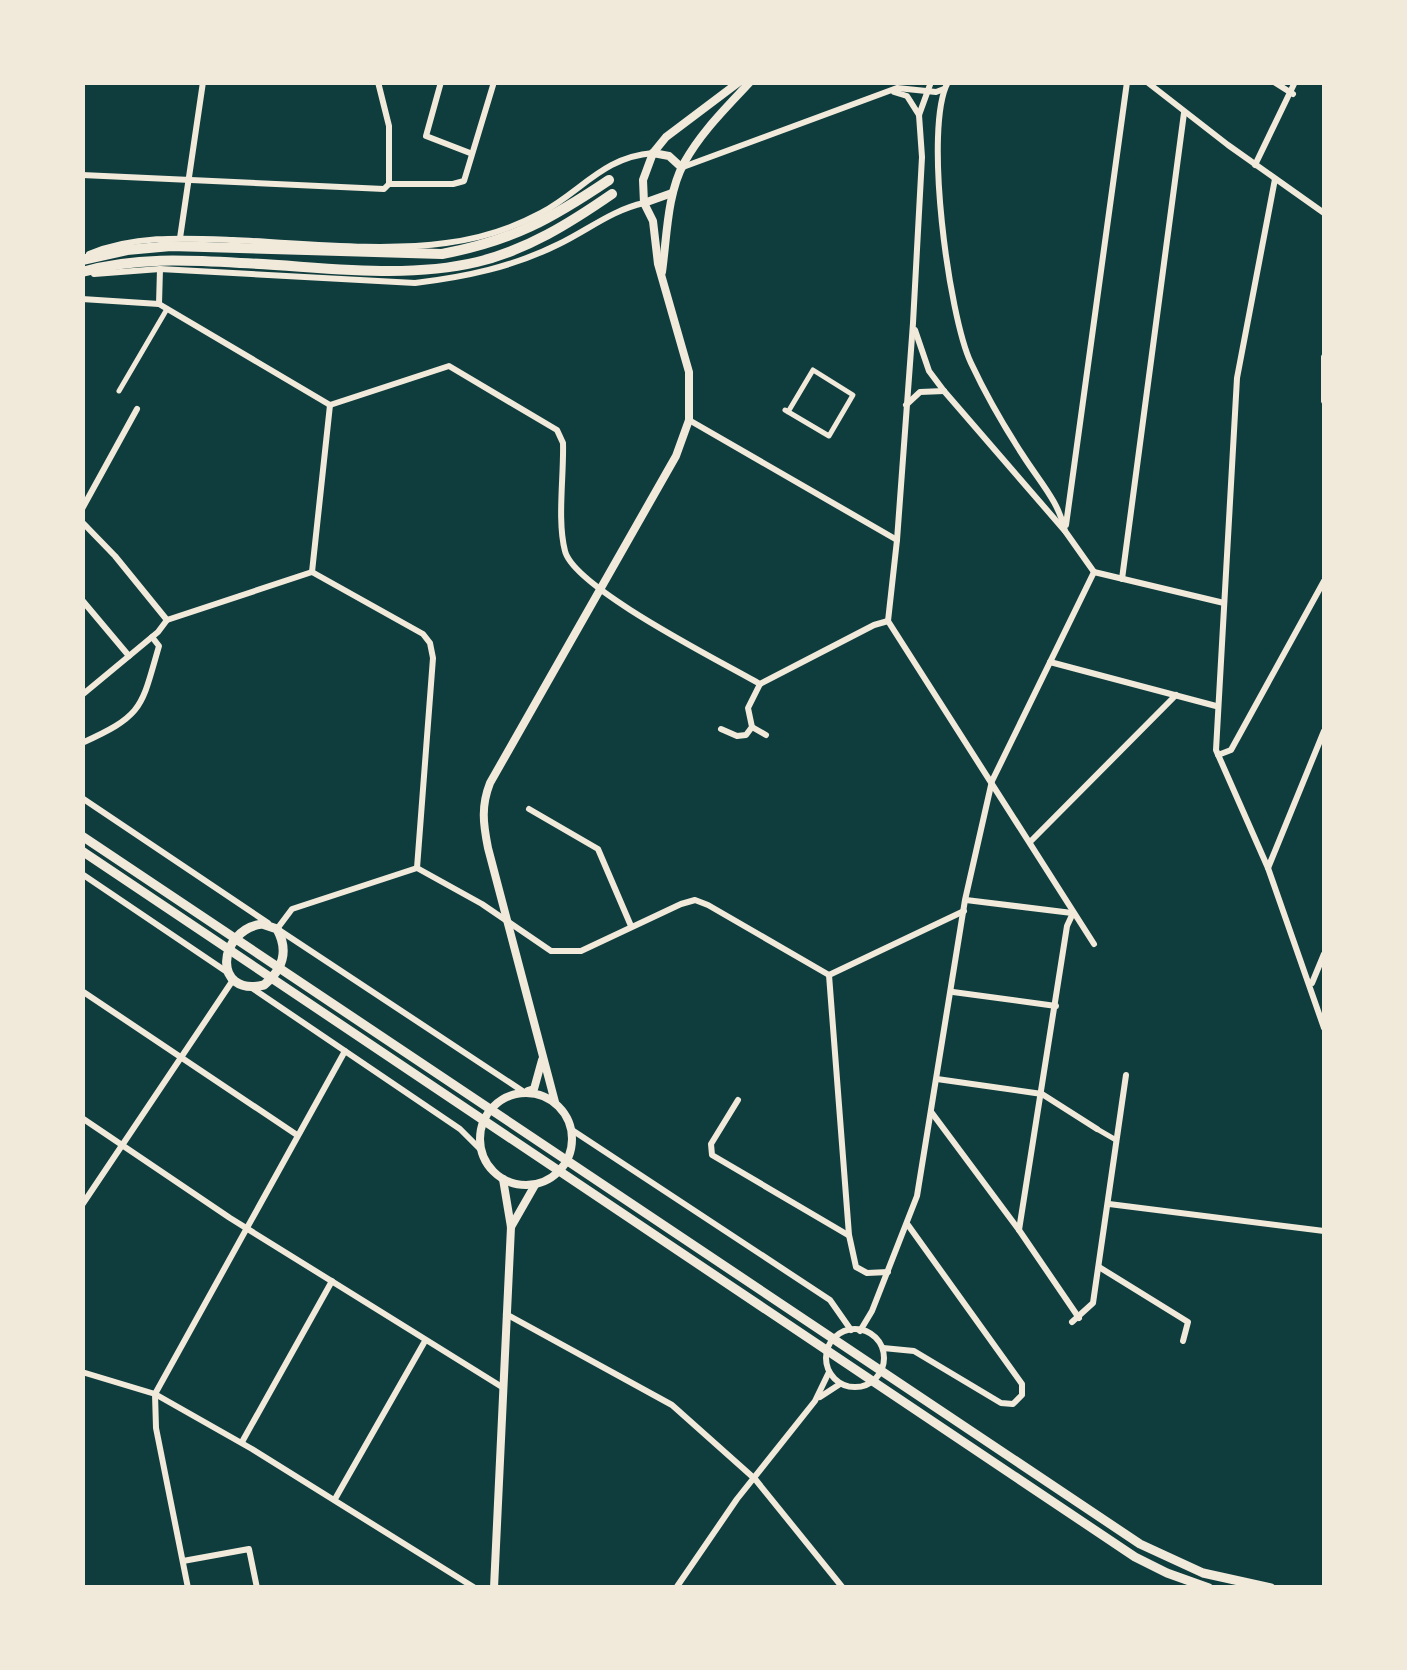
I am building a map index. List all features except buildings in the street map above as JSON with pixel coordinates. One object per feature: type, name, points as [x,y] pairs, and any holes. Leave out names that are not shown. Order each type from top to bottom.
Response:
[{"type":"main road","points":[[82,259],[171,246],[442,254],[494,242],[539,225],[609,180]]},
{"type":"main road","points":[[82,274],[120,264],[171,259],[396,270],[440,268],[477,262],[552,233],[612,194]]},
{"type":"main road","points":[[82,836],[1153,1552],[1220,1578],[1271,1588]]},
{"type":"main road","points":[[82,852],[1136,1557],[1209,1588]]},
{"type":"main road","points":[[252,926],[278,928],[284,951],[272,979],[252,988],[230,976],[228,950],[235,938],[252,926]]},
{"type":"street","points":[[180,238],[202,82]]},
{"type":"street","points":[[378,82],[389,126],[390,184]]},
{"type":"street","points":[[441,82],[426,136],[470,153]]},
{"type":"street","points":[[82,175],[384,189],[390,184],[459,183],[466,176],[494,82]]},
{"type":"street","points":[[555,1102],[488,848],[482,816],[484,800],[497,770],[671,468],[689,420],[687,361],[662,276],[653,221],[644,203],[644,180],[653,153],[676,128],[739,82]]},
{"type":"street","points":[[662,276],[674,192],[682,167],[713,122],[750,82]]},
{"type":"street","points":[[931,82],[918,116],[922,157],[889,618],[1094,944]]},
{"type":"street","points":[[1065,531],[1127,82]]},
{"type":"street","points":[[1274,82],[1292,94]]},
{"type":"street","points":[[1256,165],[1295,82]]},
{"type":"street","points":[[1150,84],[1184,113],[1324,213]]},
{"type":"street","points":[[682,167],[898,88],[926,91],[946,86],[936,136],[951,285],[961,335],[980,382],[1060,509],[1065,531]]},
{"type":"street","points":[[882,94],[896,92],[906,96],[918,116]]},
{"type":"street","points":[[1122,580],[1184,113]]},
{"type":"street","points":[[82,259],[124,243],[180,238],[392,245],[446,243],[497,231],[540,213],[628,155],[669,156],[682,167]]},
{"type":"street","points":[[1275,179],[1237,378],[1216,706],[1218,755],[1268,868],[1312,984],[1324,1028]]},
{"type":"street","points":[[82,274],[160,269],[415,283],[454,278],[514,263],[559,244],[625,207],[674,192]]},
{"type":"street","points":[[120,391],[163,306],[160,269]]},
{"type":"street","points":[[82,299],[163,306],[330,405],[449,366],[560,433],[564,448],[565,554],[573,568],[601,591],[760,684]]},
{"type":"street","points":[[912,324],[929,371],[1065,531],[1094,572],[1224,602]]},
{"type":"street","points":[[1324,357],[1324,401]]},
{"type":"street","points":[[812,370],[854,394],[829,436],[786,412],[812,370]]},
{"type":"street","points":[[906,406],[920,392],[944,391]]},
{"type":"street","points":[[312,572],[330,405]]},
{"type":"street","points":[[82,509],[138,409]]},
{"type":"street","points":[[689,420],[897,540]]},
{"type":"street","points":[[82,522],[116,556],[167,620]]},
{"type":"street","points":[[82,695],[167,620],[312,572],[423,634],[430,643],[433,658],[418,868]]},
{"type":"street","points":[[869,1334],[872,1311],[917,1196],[966,900],[992,782],[1094,572]]},
{"type":"street","points":[[1218,755],[1231,750],[1324,581]]},
{"type":"street","points":[[82,600],[128,656]]},
{"type":"street","points":[[766,735],[752,727],[748,708],[760,684],[889,618]]},
{"type":"street","points":[[82,743],[116,726],[140,708],[159,646],[152,637]]},
{"type":"street","points":[[1050,662],[1216,706]]},
{"type":"street","points":[[1031,841],[1176,695]]},
{"type":"street","points":[[725,732],[746,735],[752,727]]},
{"type":"street","points":[[1268,868],[1324,731]]},
{"type":"street","points":[[82,798],[524,1092],[555,1102],[572,1130],[568,1161],[553,1177],[534,1185],[502,1179],[460,1129],[252,988]]},
{"type":"street","points":[[529,810],[598,849],[631,926]]},
{"type":"street","points":[[278,928],[292,909],[418,868],[551,952],[570,953],[695,900],[829,975]]},
{"type":"street","points":[[82,874],[230,976],[82,1205]]},
{"type":"street","points":[[966,900],[1074,913]]},
{"type":"street","points":[[829,975],[965,910]]},
{"type":"street","points":[[1020,1230],[1068,921],[1074,913]]},
{"type":"street","points":[[1312,984],[1324,954]]},
{"type":"street","points":[[829,975],[849,1236],[856,1267],[867,1273],[888,1272]]},
{"type":"street","points":[[82,991],[298,1136]]},
{"type":"street","points":[[953,992],[1056,1006]]},
{"type":"street","points":[[188,1588],[156,1428],[155,1394],[344,1052]]},
{"type":"street","points":[[480,1149],[483,1121],[491,1108],[502,1099],[534,1088],[542,1060]]},
{"type":"street","points":[[932,1112],[1020,1230],[1076,1320],[1093,1303],[1126,1075]]},
{"type":"street","points":[[936,1078],[1042,1094],[1118,1142]]},
{"type":"street","points":[[738,1100],[711,1144],[712,1155],[849,1236]]},
{"type":"street","points":[[82,1118],[247,1228],[502,1386]]},
{"type":"street","points":[[572,1130],[830,1300],[856,1330]]},
{"type":"street","points":[[494,1588],[510,1227],[502,1179]]},
{"type":"street","points":[[510,1227],[534,1185]]},
{"type":"street","points":[[1109,1204],[1324,1231]]},
{"type":"street","points":[[883,1348],[914,1351],[1001,1404],[1013,1404],[1022,1395],[1022,1384],[907,1224]]},
{"type":"street","points":[[1099,1266],[1188,1322],[1184,1341]]},
{"type":"street","points":[[242,1442],[332,1282]]},
{"type":"street","points":[[856,1330],[872,1311]]},
{"type":"street","points":[[506,1314],[672,1405],[755,1479],[843,1588]]},
{"type":"street","points":[[844,1330],[869,1334],[883,1348],[886,1359],[881,1370],[874,1381],[860,1387],[840,1384],[828,1372],[826,1349],[844,1330]]},
{"type":"street","points":[[335,1499],[425,1340]]},
{"type":"street","points":[[82,1372],[155,1394],[242,1442],[475,1588]]},
{"type":"street","points":[[676,1588],[736,1499],[815,1401],[828,1372]]},
{"type":"street","points":[[815,1401],[840,1384]]},
{"type":"street","points":[[182,1560],[248,1549],[256,1588]]}]
